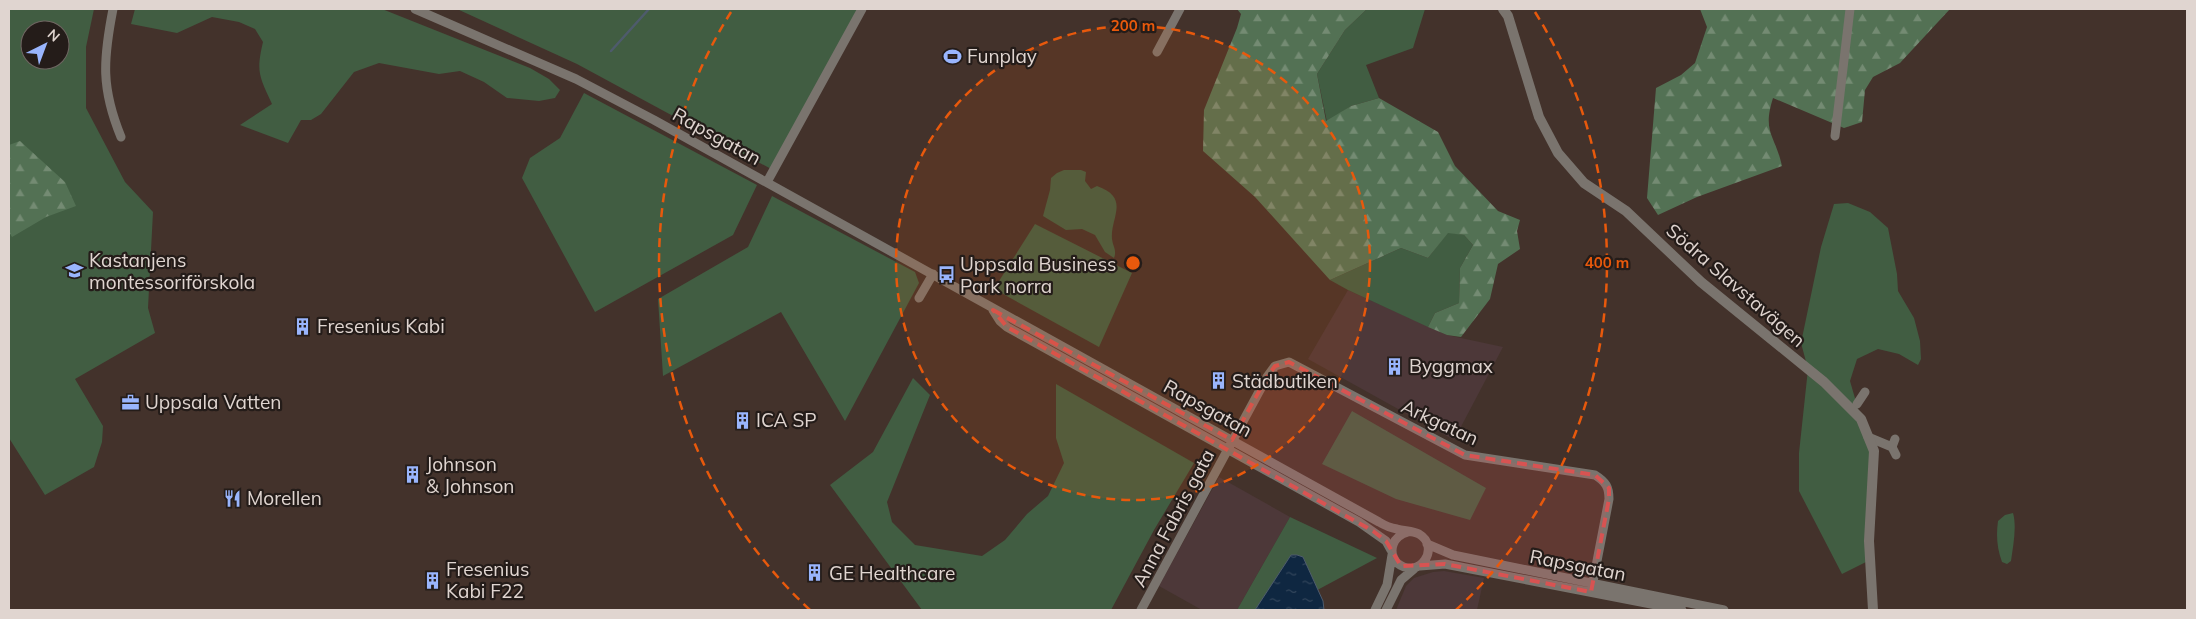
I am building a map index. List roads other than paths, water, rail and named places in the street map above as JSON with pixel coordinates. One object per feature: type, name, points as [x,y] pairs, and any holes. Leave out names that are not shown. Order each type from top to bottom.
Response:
[{"type":"street","points":[[113,9],[107,41],[105,78],[110,110],[121,137]]},
{"type":"street","name":"Rapsgatan","points":[[415,9],[576,79],[767,182],[933,274],[993,310],[1009,316],[1378,522],[1408,532]]},
{"type":"street","points":[[767,182],[862,9]]},
{"type":"street","points":[[1157,52],[1180,9]]},
{"type":"street","name":"Södra Slavstavägen","points":[[1503,9],[1508,16],[1539,117],[1558,153],[1584,183],[1626,211],[1702,282],[1824,382],[1861,419],[1874,451],[1869,541],[1874,610]]},
{"type":"street","points":[[1835,136],[1850,9]]},
{"type":"street","points":[[919,298],[933,274]]},
{"type":"street","name":"Rapsgatan","points":[[993,310],[1000,321],[1007,327],[1358,522],[1386,541],[1392,552]]},
{"type":"street","name":"Arkgatan","points":[[1232,440],[1275,366],[1289,362],[1464,455],[1595,475],[1609,488],[1609,499],[1592,588]]},
{"type":"street","points":[[1857,404],[1865,392]]},
{"type":"street","points":[[1868,437],[1894,447]]},
{"type":"street","name":"Anna Fabris gata","points":[[1141,610],[1232,440]]},
{"type":"street","points":[[1376,610],[1387,585],[1392,545],[1398,536],[1408,532],[1420,535],[1428,544],[1428,556],[1418,567],[1401,580],[1386,610]]},
{"type":"street","name":"Rapsgatan","points":[[1428,544],[1453,555],[1682,610]]},
{"type":"street","points":[[1392,552],[1401,566],[1418,567]]},
{"type":"street","name":"Rapsgatan","points":[[1418,567],[1445,564],[1724,610]]},
{"type":"water","points":[[1291,555],[1303,557],[1323,601],[1324,610],[1255,610]]},
{"type":"waterway","points":[[611,51],[649,9]]},
{"type":"place","name":"Funplay","points":[[953,56]]},
{"type":"place","name":"Kastanjens montessoriförskola","points":[[75,271]]},
{"type":"place","name":"Uppsala Business Park norra","points":[[946,275]]},
{"type":"place","name":"Fresenius Kabi","points":[[303,326]]},
{"type":"place","name":"Byggmax","points":[[1395,366]]},
{"type":"place","name":"Städbutiken","points":[[1218,381]]},
{"type":"place","name":"Uppsala Vatten","points":[[131,402]]},
{"type":"place","name":"ICA SP","points":[[742,420]]},
{"type":"place","name":"Johnson & Johnson","points":[[412,475]]},
{"type":"place","name":"Morellen","points":[[233,498]]},
{"type":"place","name":"GE Healthcare","points":[[815,573]]},
{"type":"place","name":"Fresenius Kabi F22","points":[[432,580]]}]
